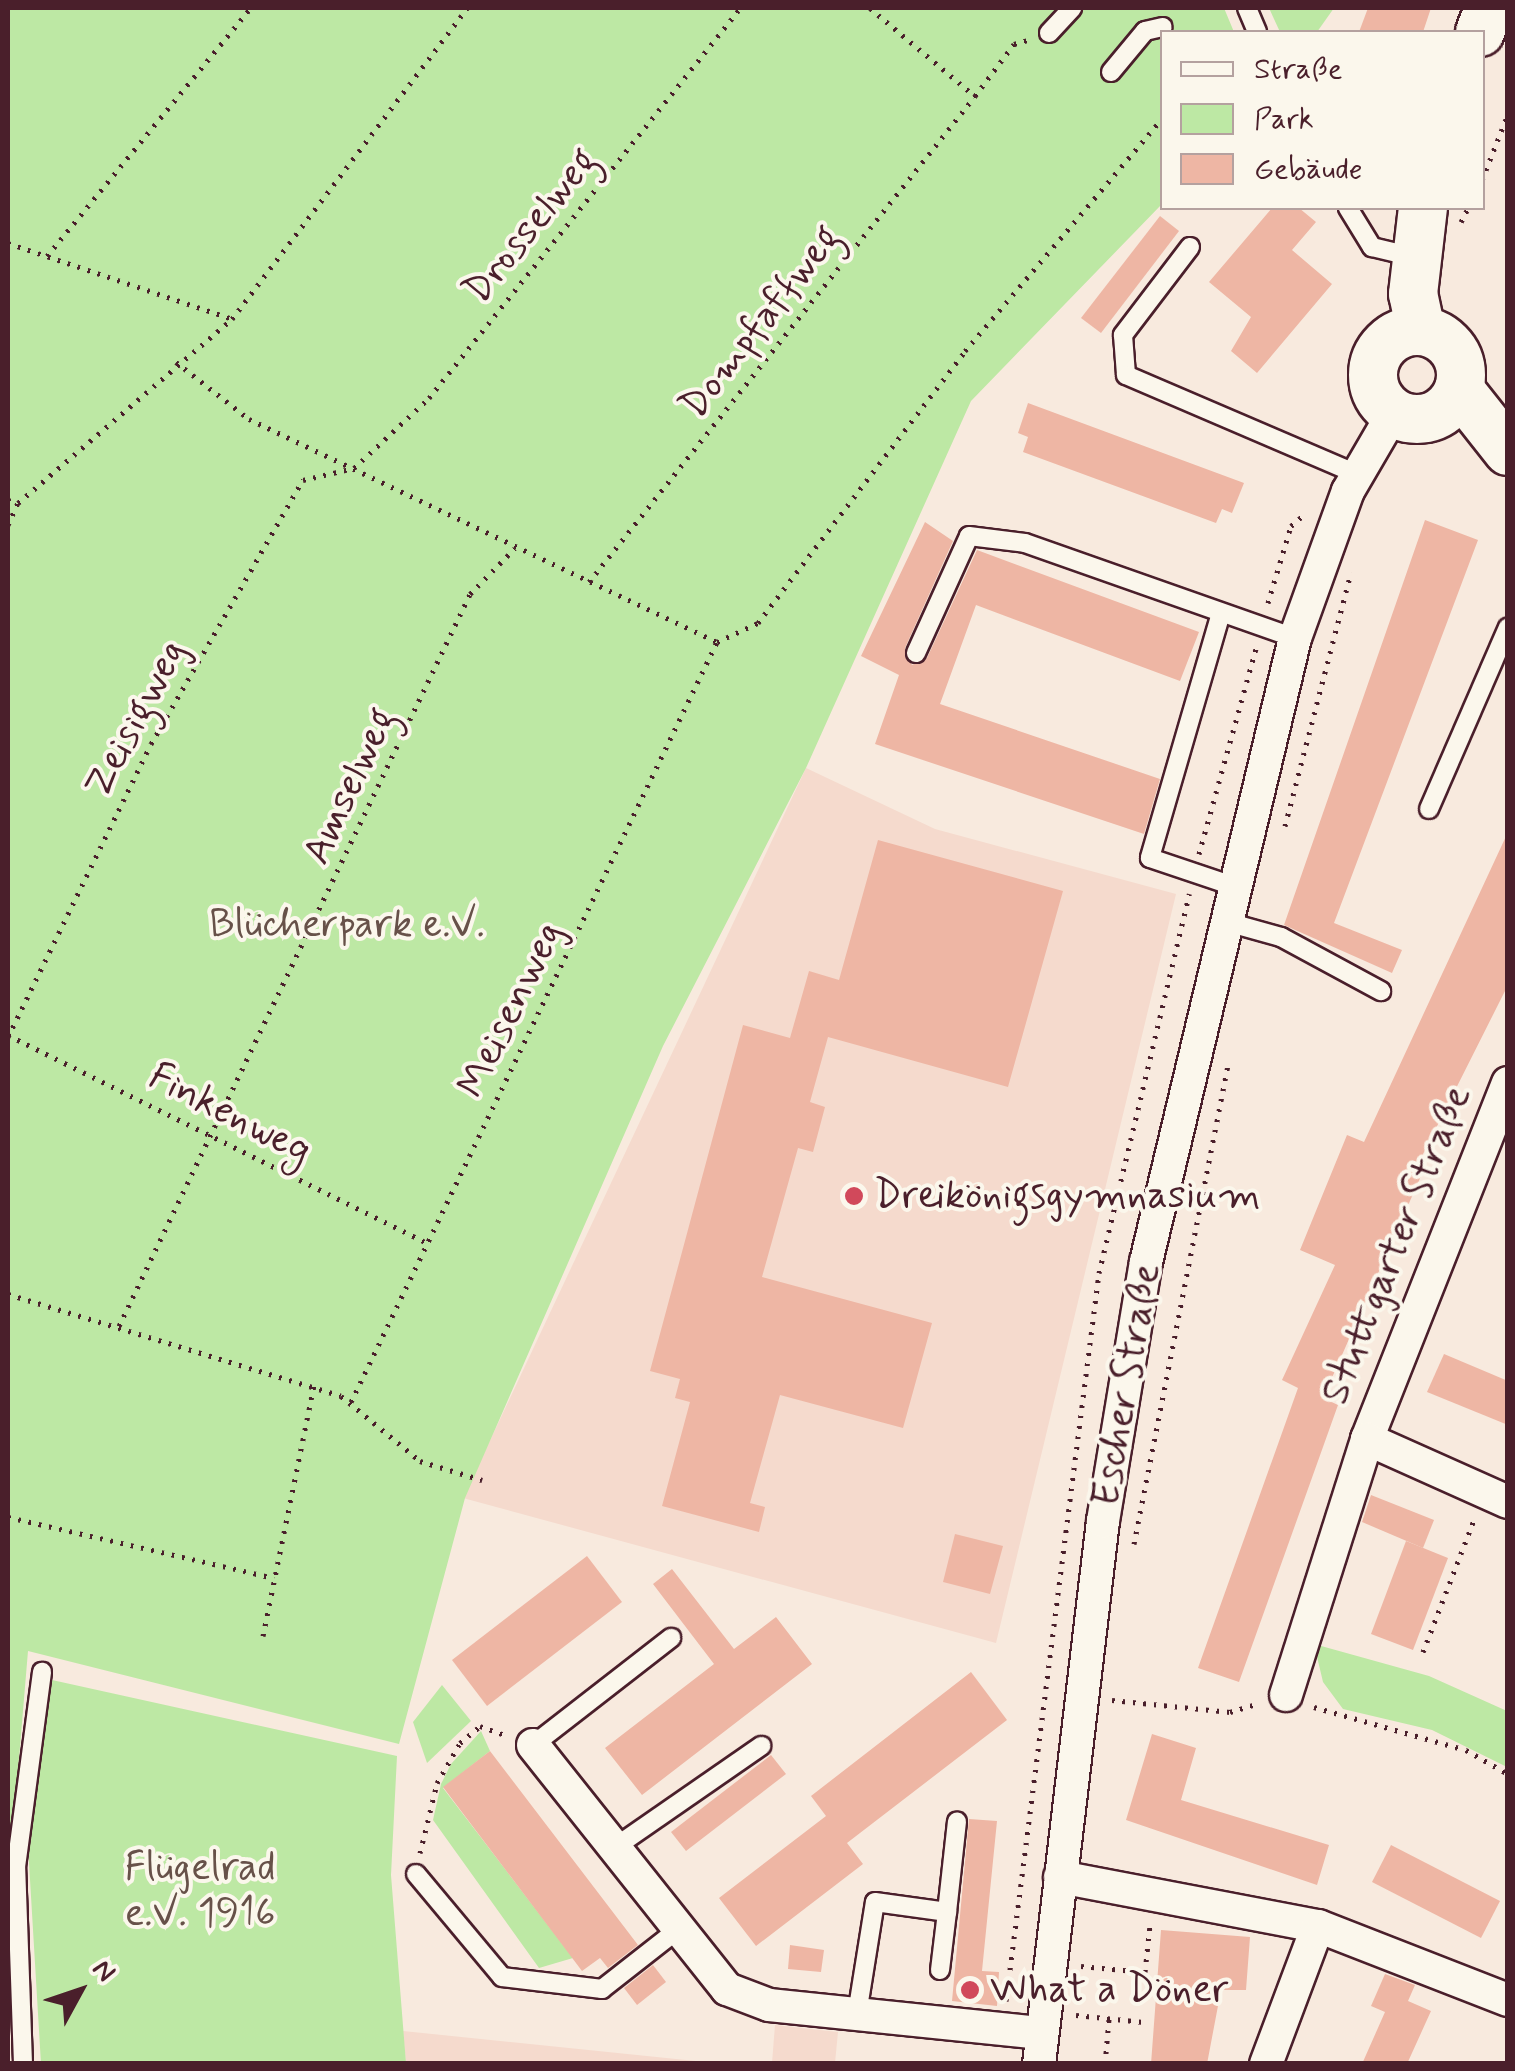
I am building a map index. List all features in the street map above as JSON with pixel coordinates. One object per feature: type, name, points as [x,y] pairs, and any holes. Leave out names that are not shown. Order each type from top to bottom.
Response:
[{"type":"street","points":[[1421,330],[1414,258],[1422,210]]},
{"type":"street","points":[[1460,389],[1433,416],[1394,412],[1377,393],[1374,367],[1396,336],[1421,330],[1454,350],[1460,389],[1508,451]]},
{"type":"street","name":"Escher Straße","points":[[533,1745],[610,1850],[727,1988],[769,2005],[857,2014],[1040,2048],[1060,1877],[1146,1262],[1296,638],[1356,474],[1394,412]]},
{"type":"street","name":"Stuttgarter Straße","points":[[1286,1695],[1366,1439],[1508,1083]]},
{"type":"street","name":"Stuttgarter Straße","points":[[1366,1439],[1496,1497]]},
{"type":"street","points":[[1060,1877],[1318,1926],[1508,2000]]},
{"type":"street","points":[[1266,2064],[1318,1926]]},
{"type":"lane","points":[[1049,33],[1072,8]]},
{"type":"lane","points":[[1164,8],[1166,30]]},
{"type":"lane","points":[[1111,72],[1146,31],[1160,30]]},
{"type":"lane","points":[[1349,210],[1372,247],[1414,258]]},
{"type":"lane","points":[[1190,246],[1124,335],[1126,375],[1356,474]]},
{"type":"lane","points":[[916,653],[969,536],[1025,543],[1296,638]]},
{"type":"lane","points":[[1220,613],[1150,858],[1236,887]]},
{"type":"lane","points":[[1429,809],[1508,628]]},
{"type":"lane","points":[[1227,922],[1282,938],[1381,991]]},
{"type":"lane","points":[[533,1745],[671,1638]]},
{"type":"lane","points":[[24,2064],[16,1867],[42,1672]]},
{"type":"lane","points":[[610,1850],[762,1746]]},
{"type":"lane","points":[[940,1970],[957,1822]]},
{"type":"lane","points":[[416,1874],[502,1977],[602,1989],[676,1931]]},
{"type":"lane","points":[[857,2014],[875,1902],[947,1912]]},
{"type":"path","points":[[47,256],[251,8]]},
{"type":"path","points":[[8,526],[18,503],[175,362],[232,319],[466,8]]},
{"type":"path","name":"Drosselweg","points":[[354,468],[429,398],[740,8]]},
{"type":"path","points":[[870,8],[975,96]]},
{"type":"path","name":"Dompfaffweg","points":[[589,582],[1014,44],[1049,33]]},
{"type":"path","points":[[1485,172],[1508,114]]},
{"type":"path","points":[[175,362],[249,419],[718,642],[758,623],[966,351],[1160,121]]},
{"type":"path","points":[[8,243],[232,319]]},
{"type":"path","name":"Zeisigweg","points":[[8,1036],[151,744],[304,480],[354,468]]},
{"type":"path","points":[[1508,499],[1503,511],[1508,518]]},
{"type":"path","points":[[8,500],[18,503]]},
{"type":"path","name":"Amselweg","points":[[119,1326],[470,594],[515,548]]},
{"type":"path","points":[[1281,840],[1354,579]]},
{"type":"path","name":"Meisenweg","points":[[351,1402],[718,642]]},
{"type":"path","name":"Finkenweg","points":[[8,1036],[427,1243]]},
{"type":"path","points":[[1130,1563],[1229,1057]]},
{"type":"path","points":[[8,1294],[314,1386],[351,1402],[420,1462],[482,1480]]},
{"type":"path","points":[[263,1636],[314,1386]]},
{"type":"path","points":[[1423,1652],[1496,1497]]},
{"type":"path","points":[[8,1517],[274,1578]]},
{"type":"path","points":[[1110,1718],[1114,1680]]},
{"type":"path","points":[[1112,1700],[1230,1712],[1286,1695],[1466,1750],[1508,1774]]},
{"type":"path","points":[[416,1874],[437,1783],[460,1743],[480,1726],[533,1745]]},
{"type":"path","points":[[1081,1966],[1145,1972],[1151,1892]]},
{"type":"path","points":[[1078,1984],[1083,1950]]},
{"type":"path","points":[[1075,2031],[1077,1999]]},
{"type":"path","points":[[1076,2014],[1144,2022]]},
{"type":"path","points":[[1105,2064],[1108,2019]]},
{"type":"shaded area","name":"Dreikönigsgymnasium","points":[[806,768],[935,829],[1176,894],[996,1643],[463,1498]]},
{"type":"shaded area","points":[[775,2025],[838,2032],[835,2063],[772,2063]]},
{"type":"shaded area","points":[[403,2031],[715,2063],[406,2063]]},
{"type":"green space","name":"Blücherpark e.V.","points":[[8,8],[1224,8],[1233,30],[1160,30],[1160,206],[971,401],[806,768],[663,1046],[465,1498],[399,1744],[28,1651],[8,1890]]},
{"type":"green space","points":[[1269,8],[1334,8],[1318,30],[1279,30]]},
{"type":"green space","points":[[1314,1644],[1429,1676],[1507,1711],[1507,1767],[1432,1730],[1343,1709],[1323,1682]]},
{"type":"green space","name":"Flügelrad e.V. 1916","points":[[52,1680],[397,1756],[391,1875],[406,2063],[41,2064],[28,1846]]},
{"type":"green space","points":[[442,1685],[471,1721],[427,1763],[413,1722]]},
{"type":"green space","points":[[481,1731],[490,1751],[443,1788],[573,1958],[539,1968],[433,1820],[441,1784],[451,1764]]},
{"type":"building","points":[[1368,8],[1431,8],[1424,30],[1360,30]]},
{"type":"building","points":[[1270,210],[1301,210],[1316,222],[1292,250],[1332,284],[1257,373],[1231,351],[1251,317],[1209,282]]},
{"type":"building","points":[[1160,216],[1179,231],[1101,333],[1081,318]]},
{"type":"building","points":[[1028,403],[1244,483],[1232,513],[1222,509],[1216,523],[1023,452],[1028,437],[1018,433]]},
{"type":"building","points":[[1425,520],[1478,540],[1334,923],[1402,950],[1392,973],[1284,925]]},
{"type":"building","points":[[925,522],[953,541],[905,648],[912,665],[927,658],[977,550],[1199,632],[1180,681],[976,605],[940,704],[1160,779],[1144,834],[875,744],[899,675],[861,656]]},
{"type":"building","points":[[1508,832],[1508,985],[1418,1164],[1425,1167],[1323,1398],[1338,1405],[1239,1682],[1198,1668],[1298,1388],[1282,1380],[1335,1265],[1300,1250],[1347,1135],[1364,1142]]},
{"type":"building","points":[[878,840],[1063,891],[1008,1087],[828,1037],[810,1102],[825,1107],[813,1152],[798,1148],[762,1277],[932,1323],[903,1428],[780,1395],[750,1503],[765,1507],[759,1532],[662,1506],[690,1402],[675,1398],[680,1379],[650,1371],[743,1025],[790,1038],[809,971],[839,980]]},
{"type":"building","points":[[1444,1354],[1508,1381],[1508,1425],[1427,1392]]},
{"type":"building","points":[[1371,1495],[1434,1520],[1423,1548],[1362,1522]]},
{"type":"building","points":[[955,1534],[1003,1546],[990,1594],[943,1582]]},
{"type":"building","points":[[1406,1541],[1448,1558],[1413,1650],[1371,1634]]},
{"type":"building","points":[[587,1556],[622,1602],[487,1706],[452,1660]]},
{"type":"building","points":[[672,1569],[734,1649],[776,1617],[812,1664],[642,1795],[605,1748],[714,1664],[653,1584]]},
{"type":"building","points":[[971,1672],[1007,1720],[847,1843],[863,1864],[756,1946],[719,1898],[826,1816],[811,1796]]},
{"type":"building","points":[[1152,1734],[1196,1748],[1181,1800],[1329,1845],[1317,1885],[1126,1820]]},
{"type":"building","points":[[490,1751],[638,1945],[608,1968],[600,1958],[582,1971],[443,1787]]},
{"type":"building","points":[[771,1755],[786,1774],[686,1851],[671,1832]]},
{"type":"building","points":[[969,1819],[997,1821],[982,1971],[999,1972],[997,2006],[952,2001]]},
{"type":"building","points":[[1391,1845],[1500,1901],[1481,1938],[1372,1882]]},
{"type":"building","points":[[1161,1930],[1250,1937],[1246,1990],[1221,1990],[1207,2064],[1151,2064]]},
{"type":"building","points":[[790,1945],[824,1950],[821,1972],[788,1969]]},
{"type":"building","points":[[653,1965],[666,1982],[637,2005],[624,1988]]},
{"type":"building","points":[[1385,1974],[1415,1985],[1408,2001],[1431,2011],[1407,2064],[1362,2064],[1385,2012],[1371,2006]]},
{"type":"place","name":"Dreikönigsgymnasium","points":[[854,1196]]},
{"type":"place","name":"What a Döner","points":[[970,1990]]}]
